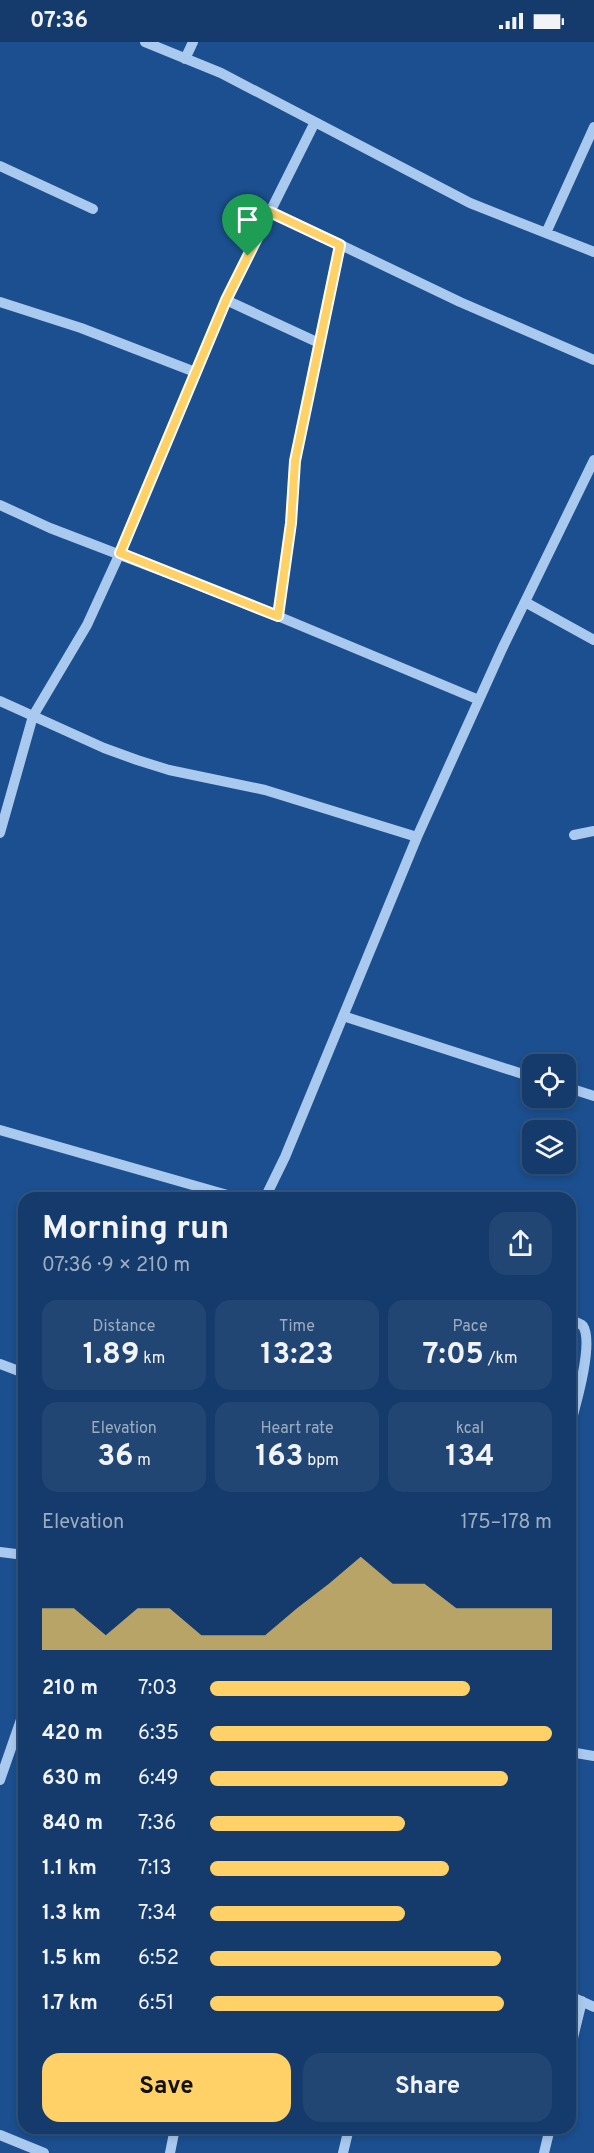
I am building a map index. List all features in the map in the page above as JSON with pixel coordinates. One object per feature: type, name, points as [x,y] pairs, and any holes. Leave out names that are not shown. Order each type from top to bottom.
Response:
[{"type":"street","points":[[145,42],[221,73],[470,203],[594,252]]},
{"type":"street","points":[[185,59],[193,42]]},
{"type":"street","points":[[0,833],[33,716],[87,625],[120,553],[226,300],[315,122]]},
{"type":"street","points":[[546,233],[594,127]]},
{"type":"street","points":[[0,166],[93,209]]},
{"type":"street","points":[[270,212],[460,302],[594,360]]},
{"type":"street","points":[[278,616],[291,523],[295,461],[340,245]]},
{"type":"street","points":[[226,300],[319,344]]},
{"type":"street","points":[[0,302],[81,328],[195,372]]},
{"type":"street","points":[[268,1192],[417,837],[525,602],[594,460]]},
{"type":"street","points":[[0,506],[50,528],[120,553],[278,616],[479,700]]},
{"type":"street","points":[[525,602],[594,640]]},
{"type":"street","points":[[0,701],[137,760],[169,770],[265,790],[417,837]]},
{"type":"street","points":[[574,835],[594,831]]},
{"type":"street","points":[[343,1016],[522,1074]]},
{"type":"street","points":[[576,1090],[594,1096]]},
{"type":"street","points":[[0,1130],[217,1192]]},
{"type":"street","points":[[576,1405],[588,1362],[591,1341],[589,1327]]},
{"type":"street","points":[[0,1364],[18,1371]]},
{"type":"street","points":[[0,1552],[18,1554]]},
{"type":"street","points":[[0,1780],[18,1728]]},
{"type":"street","points":[[576,1753],[594,1756]]},
{"type":"street","points":[[576,1998],[594,2007]]},
{"type":"street","points":[[576,2026],[582,2001]]},
{"type":"street","points":[[170,2153],[174,2134]]},
{"type":"street","points":[[343,2153],[348,2134]]},
{"type":"street","points":[[544,2153],[549,2134]]},
{"type":"street","points":[[0,2135],[44,2153]]},
{"type":"route","points":[[270,212],[340,245],[295,461],[289,546],[278,616],[120,553],[226,300],[248,256],[270,212]]}]
